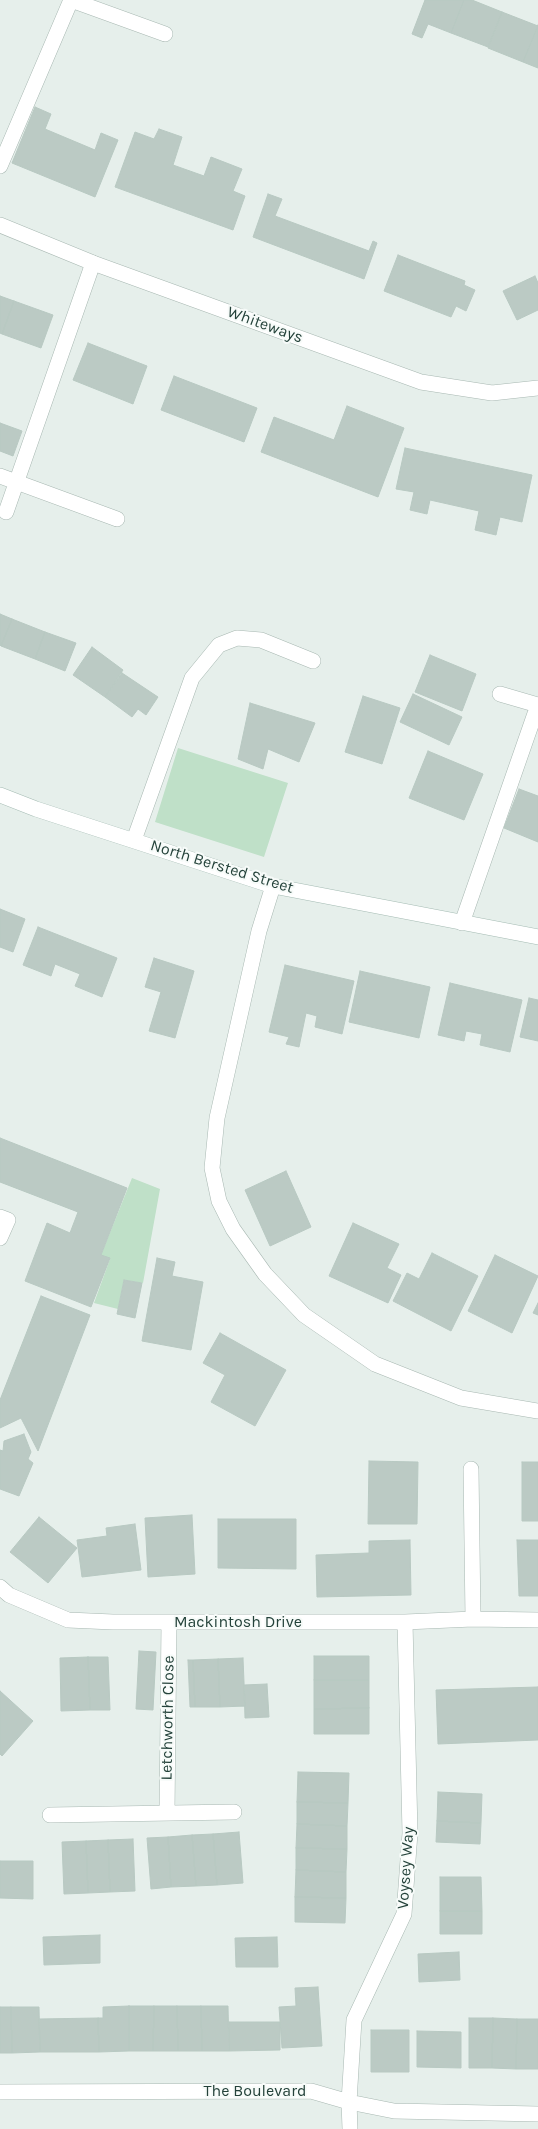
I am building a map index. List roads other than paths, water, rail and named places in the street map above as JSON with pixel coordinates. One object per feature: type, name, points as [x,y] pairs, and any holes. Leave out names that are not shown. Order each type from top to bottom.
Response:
[{"type":"street","points":[[0,166],[71,0],[165,34]]},
{"type":"street","name":"Whiteways","points":[[0,225],[93,263],[421,382],[492,392],[538,388]]},
{"type":"street","points":[[6,512],[93,263]]},
{"type":"street","points":[[0,476],[116,520]]},
{"type":"street","points":[[134,840],[192,678],[219,645],[237,638],[261,640],[313,661]]},
{"type":"street","points":[[462,923],[538,705],[500,694]]},
{"type":"street","name":"North Bersted Street","points":[[0,795],[36,809],[273,886],[538,937]]},
{"type":"street","points":[[273,886],[259,931],[217,1118],[212,1168],[219,1201],[233,1229],[265,1274],[304,1315],[375,1364],[461,1398],[538,1410]]},
{"type":"street","points":[[0,1217],[8,1220],[0,1238]]},
{"type":"street","points":[[471,1469],[473,1619]]},
{"type":"street","name":"Mackintosh Drive","points":[[3,1596],[68,1620],[405,1622],[473,1619],[538,1620]]},
{"type":"street","name":"Letchworth Close","points":[[167,1813],[169,1622]]},
{"type":"street","name":"Voysey Way","points":[[350,2129],[349,2102],[354,2020],[404,1914],[410,1833],[405,1622]]},
{"type":"street","points":[[50,1815],[234,1812]]},
{"type":"street","name":"The Boulevard","points":[[0,2092],[311,2090],[349,2102],[394,2111],[538,2114]]}]
